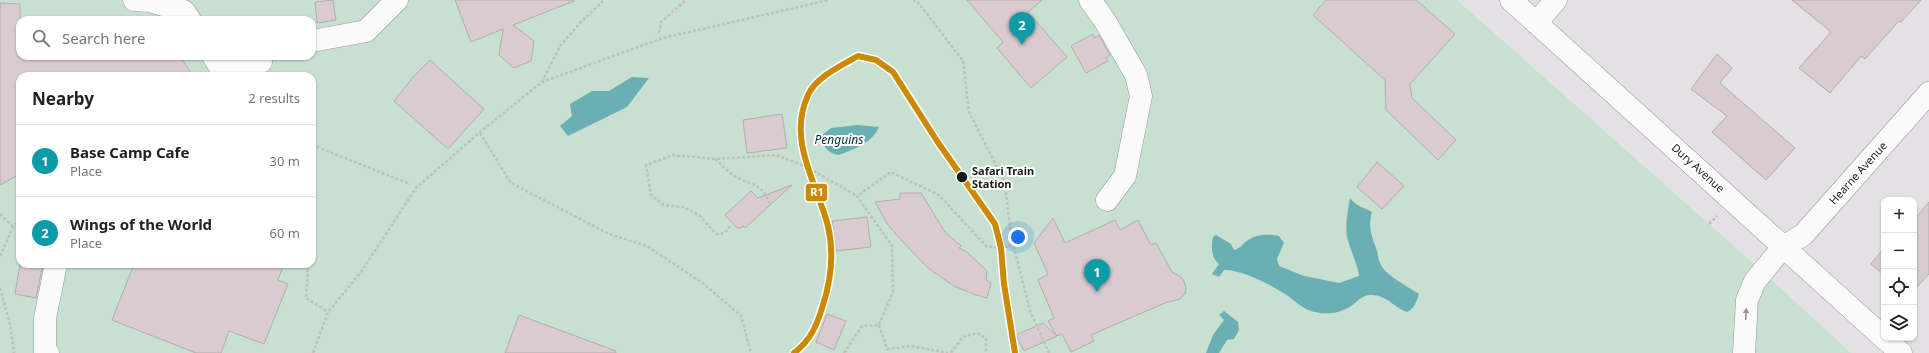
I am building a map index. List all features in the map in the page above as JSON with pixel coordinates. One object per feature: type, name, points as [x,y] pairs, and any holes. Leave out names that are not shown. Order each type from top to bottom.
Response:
[{"type":"street","points":[[134,0],[149,1],[184,12],[187,16]]},
{"type":"street","points":[[316,40],[366,31],[397,0]]},
{"type":"street","points":[[1090,0],[1105,21],[1136,75],[1140,96],[1124,176],[1107,200]]},
{"type":"street","name":"Dury Avenue","points":[[1511,0],[1881,335]]},
{"type":"street","points":[[1536,23],[1556,0]]},
{"type":"street","points":[[216,60],[223,72],[263,65]]},
{"type":"street","name":"Hearne Avenue","points":[[1744,353],[1747,300],[1755,282],[1783,247],[1803,234],[1929,93]]},
{"type":"street","points":[[48,353],[45,352],[44,318],[55,268]]},
{"type":"street","name":"Dury Avenue","points":[[1887,341],[1901,353]]},
{"type":"path","points":[[542,82],[560,46],[581,22],[604,0]]},
{"type":"path","points":[[659,33],[661,22],[686,0]]},
{"type":"path","points":[[313,353],[328,312],[361,272],[416,188],[480,132],[542,82],[663,38],[829,0]]},
{"type":"path","points":[[913,0],[917,1],[963,62],[969,112],[1005,183],[1013,245],[1030,311],[1049,353]]},
{"type":"path","points":[[480,132],[511,183],[609,234],[647,246],[704,284],[741,316],[752,353]]},
{"type":"path","points":[[316,147],[410,184]]},
{"type":"path","points":[[730,226],[725,233],[716,234],[700,216],[684,207],[664,206],[651,195],[646,165],[673,156],[715,159],[777,155],[807,167],[857,196],[892,246],[893,292],[879,325],[888,349],[911,346],[950,353],[963,337],[977,333],[986,338],[986,353]]},
{"type":"path","points":[[715,159],[735,176],[753,183],[766,194],[770,204]]},
{"type":"path","points":[[857,196],[891,172],[939,194],[986,246],[1001,248],[1013,245]]},
{"type":"path","points":[[0,214],[13,227]]},
{"type":"path","points":[[0,256],[13,227],[16,224]]},
{"type":"path","points":[[307,268],[306,298],[328,312]]},
{"type":"path","points":[[0,288],[10,324],[14,353]]},
{"type":"path","points":[[844,353],[862,326],[879,325]]},
{"type":"green space","points":[[0,0],[1457,0],[1755,265],[1851,353],[0,353]]},
{"type":"water","points":[[632,77],[649,78],[627,107],[568,136],[560,126],[572,116],[570,104],[592,91],[609,91]]},
{"type":"water","name":"Penguins","points":[[858,125],[879,127],[876,133],[862,145],[839,155],[832,153],[824,146],[821,136],[831,128]]},
{"type":"water","points":[[1350,198],[1357,205],[1372,212],[1370,222],[1371,230],[1382,267],[1391,276],[1419,294],[1414,307],[1407,312],[1398,308],[1382,297],[1369,295],[1363,297],[1346,309],[1335,313],[1313,312],[1305,309],[1288,296],[1274,288],[1248,275],[1231,270],[1224,270],[1219,277],[1212,274],[1219,264],[1214,259],[1212,252],[1213,237],[1216,235],[1231,244],[1234,250],[1253,237],[1268,235],[1279,236],[1284,243],[1277,259],[1279,266],[1304,276],[1339,283],[1359,276],[1346,231]]},
{"type":"water","points":[[1224,311],[1238,322],[1239,330],[1234,339],[1227,340],[1219,353],[1206,353],[1213,335],[1224,320],[1219,315]]},
{"type":"building","points":[[333,0],[336,20],[317,23],[315,2]]},
{"type":"building","points":[[455,0],[574,1],[513,25],[534,41],[531,61],[514,68],[499,55],[503,29],[471,42]]},
{"type":"building","points":[[967,0],[1042,0],[1028,12],[1067,57],[1031,88],[997,48],[1003,42]]},
{"type":"building","points":[[1326,0],[1416,0],[1455,34],[1410,84],[1412,98],[1456,140],[1438,160],[1386,110],[1385,80],[1313,15]]},
{"type":"building","points":[[1792,0],[1921,0],[1901,22],[1899,21],[1865,59],[1861,56],[1830,93],[1799,68],[1831,32]]},
{"type":"building","points":[[0,3],[20,4],[20,16],[16,16],[16,60],[183,60],[190,72],[16,72],[16,176],[0,185]]},
{"type":"building","points":[[1093,34],[1095,38],[1099,35],[1110,55],[1106,58],[1108,61],[1086,73],[1071,46]]},
{"type":"building","points":[[1717,54],[1732,68],[1720,83],[1795,148],[1766,180],[1712,132],[1727,116],[1691,89]]},
{"type":"building","points":[[430,60],[484,109],[448,149],[394,101],[414,76]]},
{"type":"building","points":[[782,114],[787,148],[747,153],[743,120]]},
{"type":"building","points":[[1377,162],[1404,186],[1382,209],[1357,187]]},
{"type":"building","points":[[792,185],[745,228],[743,226],[737,228],[725,215],[751,191],[758,198]]},
{"type":"building","points":[[900,193],[921,193],[945,232],[961,246],[959,248],[967,252],[987,271],[986,280],[991,283],[987,298],[954,286],[928,268],[888,225],[875,202],[900,199]]},
{"type":"building","points":[[1929,202],[1929,274],[1917,287],[1917,233],[1917,216]]},
{"type":"building","points":[[867,217],[871,247],[836,251],[832,221]]},
{"type":"building","points":[[1053,218],[1065,243],[1115,220],[1120,230],[1138,220],[1151,245],[1156,243],[1172,272],[1181,277],[1184,281],[1186,288],[1185,294],[1180,299],[1165,303],[1091,335],[1094,341],[1071,352],[1062,334],[1057,336],[1048,321],[1054,318],[1038,280],[1048,274],[1034,243]]},
{"type":"building","points":[[1881,252],[1881,272],[1871,264]]},
{"type":"building","points":[[19,268],[42,268],[36,298],[15,294]]},
{"type":"building","points":[[132,268],[282,268],[278,280],[288,284],[264,344],[229,331],[221,353],[196,353],[112,320]]},
{"type":"building","points":[[827,314],[846,321],[834,350],[816,342]]},
{"type":"building","points":[[519,315],[616,351],[616,353],[505,353]]},
{"type":"building","points":[[1043,323],[1057,336],[1024,351],[1016,335]]},
{"type":"transit line","name":"R1","points":[[794,353],[805,343],[813,332],[826,295],[831,266],[831,246],[828,226],[811,178],[802,145],[802,112],[808,95],[817,83],[830,72],[858,56],[876,60],[893,72],[937,141],[995,224],[1001,248],[1004,284],[1015,353]]},
{"type":"place","name":"Wings of the World","points":[[1022,45]]},
{"type":"place","name":"Safari Train Station","points":[[962,177]]},
{"type":"place","name":"Base Camp Cafe","points":[[1097,292]]}]
